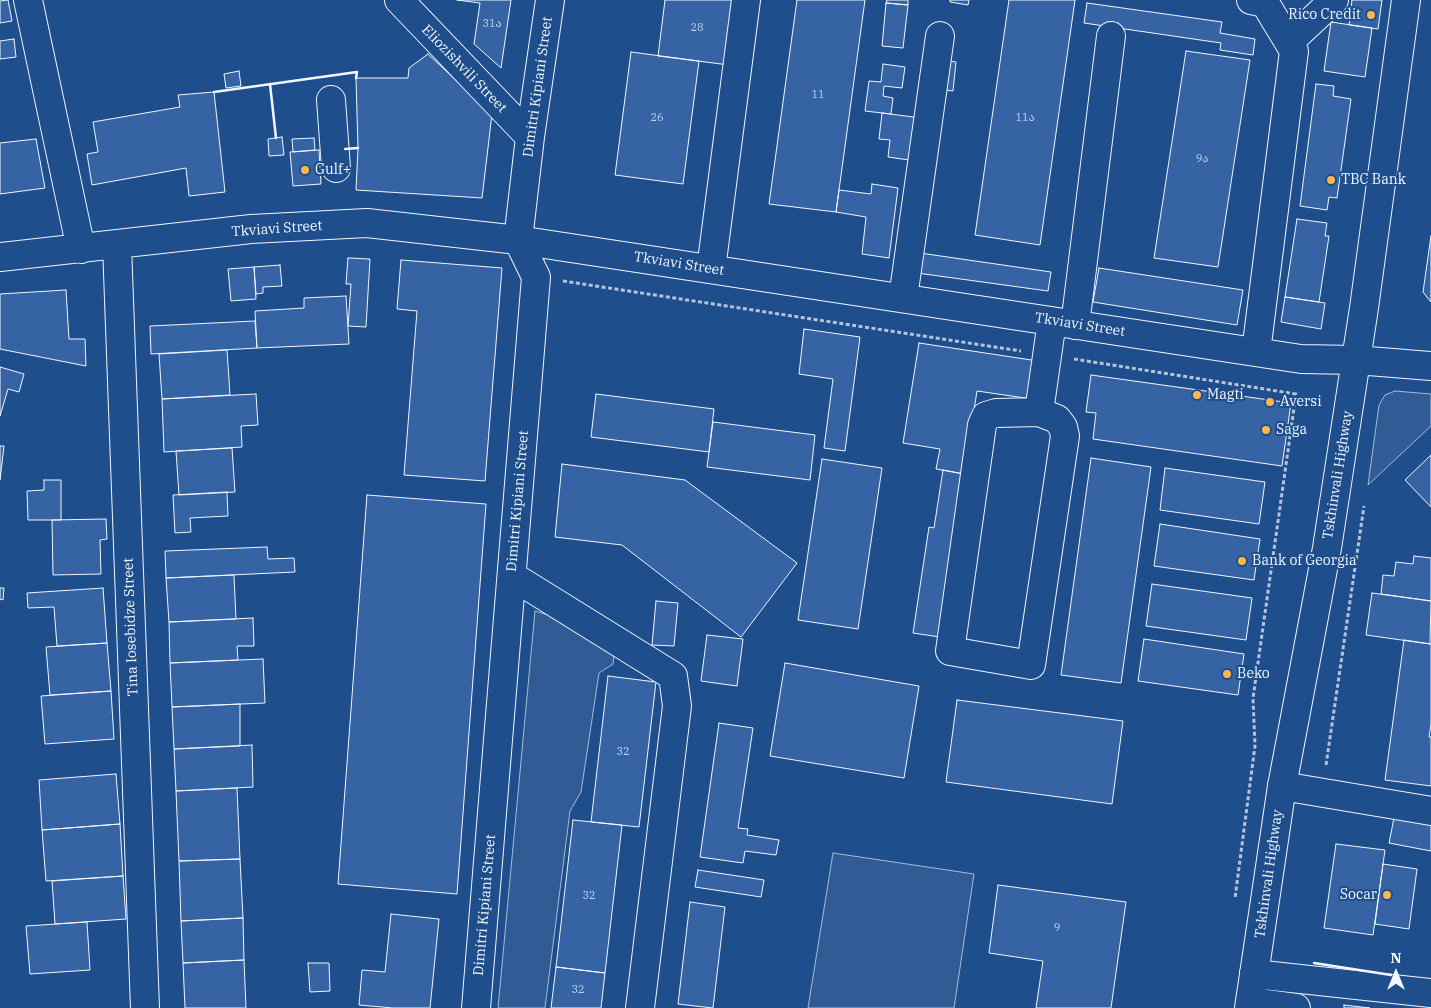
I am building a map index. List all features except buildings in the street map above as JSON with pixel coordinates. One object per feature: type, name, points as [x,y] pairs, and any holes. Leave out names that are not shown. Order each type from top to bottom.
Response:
[{"type":"street","points":[[28,0],[81,249]]},
{"type":"street","name":"Eliozishvili Street","points":[[399,0],[530,138]]},
{"type":"street","name":"Dimitri Kipiani Street","points":[[518,240],[530,138],[550,0]]},
{"type":"street","points":[[711,269],[746,0]]},
{"type":"street","points":[[1251,0],[1265,3],[1294,50],[1256,352]]},
{"type":"street","points":[[1288,42],[1334,0]]},
{"type":"street","name":"Tskhinvali Highway","points":[[1249,1005],[1282,786],[1327,548],[1356,360],[1406,0]]},
{"type":"street","points":[[903,298],[940,36]]},
{"type":"street","points":[[1038,412],[1046,355],[1063,323],[1111,36]]},
{"type":"street","points":[[331,100],[336,168]]},
{"type":"street","name":"Tkviavi Street","points":[[0,257],[251,229],[367,223],[518,240],[1301,359],[1356,360],[1431,366]]},
{"type":"street","points":[[518,240],[536,277]]},
{"type":"street","name":"Tina Iosebidze Street","points":[[117,245],[145,1008]]},
{"type":"street","name":"Dimitri Kipiani Street","points":[[476,1008],[536,277]]},
{"type":"street","points":[[1038,412],[1058,418],[1065,436],[1031,665],[950,650],[982,426],[986,416],[996,413],[1038,412]]},
{"type":"street","points":[[512,576],[673,676],[677,706],[640,1008]]},
{"type":"street","points":[[1282,786],[1431,811]]},
{"type":"street","points":[[1254,974],[1431,993]]},
{"type":"street","points":[[1249,1005],[1296,1008]]},
{"type":"path","points":[[536,277],[1296,394],[1253,698],[1255,746],[1234,901]]},
{"type":"path","points":[[1322,792],[1361,537],[1365,499]]},
{"type":"shaded area","points":[[1395,391],[1431,394],[1431,426],[1368,485],[1379,405],[1385,395]]},
{"type":"shaded area","points":[[535,611],[574,623],[615,647],[613,664],[599,673],[581,792],[570,811],[545,1008],[498,1008]]},
{"type":"shaded area","points":[[833,853],[974,874],[954,1008],[808,1008]]},
{"type":"wall","points":[[214,92],[357,72],[356,78]]},
{"type":"wall","points":[[270,84],[276,138]]},
{"type":"wall","points":[[345,149],[358,148]]},
{"type":"wall","points":[[1314,963],[1391,975]]},
{"type":"place","name":"Rico Credit","points":[[1371,15]]},
{"type":"place","name":"Gulf+","points":[[305,170]]},
{"type":"place","name":"TBC Bank","points":[[1331,180]]},
{"type":"place","name":"Magti","points":[[1197,395]]},
{"type":"place","name":"Aversi","points":[[1270,402]]},
{"type":"place","name":"Saga","points":[[1266,430]]},
{"type":"place","name":"Bank of Georgia","points":[[1242,561]]},
{"type":"place","name":"Beko","points":[[1227,674]]},
{"type":"place","name":"Socar","points":[[1387,895]]}]
